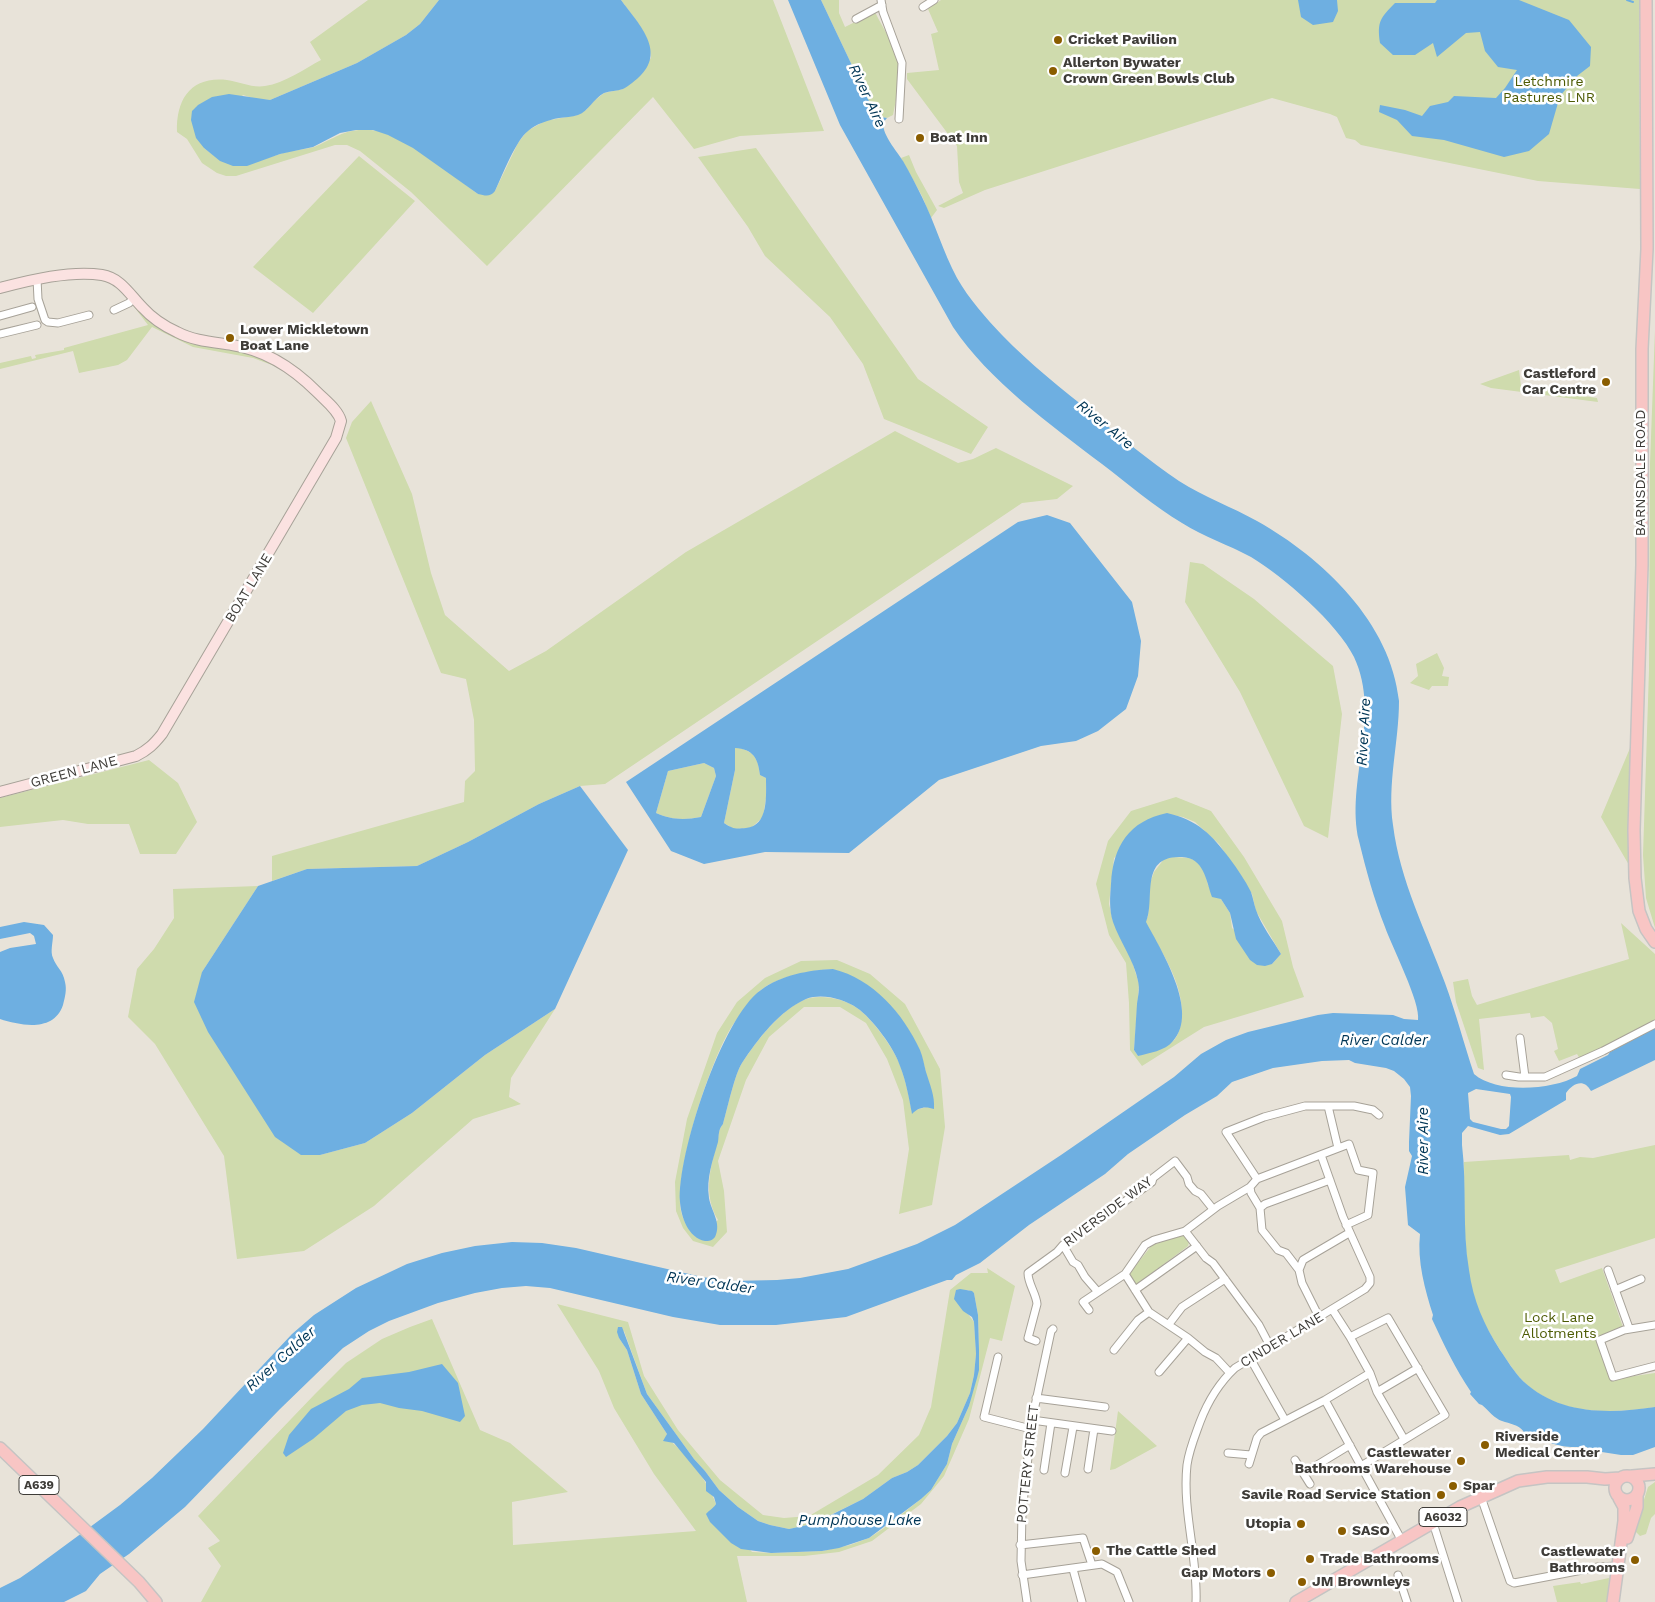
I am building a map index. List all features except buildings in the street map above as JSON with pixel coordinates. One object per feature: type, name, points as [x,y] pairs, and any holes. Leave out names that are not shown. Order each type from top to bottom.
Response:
[{"type":"main road","name":"BARNSDALE ROAD","points":[[1646,0],[1647,248],[1642,349],[1641,575],[1634,830],[1635,878],[1639,911],[1646,929],[1655,942]]},
{"type":"main road","name":"A639","points":[[0,1448],[78,1522],[156,1602]]},
{"type":"main road","name":"A6032","points":[[1296,1602],[1460,1507],[1518,1481],[1532,1478],[1564,1477],[1605,1480],[1653,1474]]},
{"type":"main road","name":"A6032","points":[[1639,1491],[1653,1474]]},
{"type":"main road","points":[[1617,1566],[1637,1507],[1639,1491],[1637,1480],[1626,1477],[1615,1484],[1617,1495],[1623,1500],[1631,1500],[1639,1491]]},
{"type":"main road","points":[[1605,1480],[1624,1507],[1613,1602]]},
{"type":"street","points":[[923,7],[931,1]]},
{"type":"street","points":[[856,19],[881,3],[902,63],[899,119]]},
{"type":"street","points":[[0,288],[37,279],[78,275],[103,275],[119,283],[134,298],[129,303],[114,310]]},
{"type":"street","points":[[37,279],[38,299],[45,320],[58,323],[89,315]]},
{"type":"street","name":"BOAT LANE","points":[[134,298],[151,316],[176,332],[194,339],[234,345],[252,350],[288,367],[306,381],[334,409],[341,421],[336,438],[317,472],[162,734],[148,750]]},
{"type":"street","points":[[0,316],[32,307]]},
{"type":"street","points":[[0,334],[37,326]]},
{"type":"street","name":"GREEN LANE","points":[[0,792],[136,756],[148,750]]},
{"type":"street","points":[[1506,1075],[1525,1077],[1545,1076],[1604,1051],[1655,1024]]},
{"type":"street","points":[[1520,1038],[1525,1077]]},
{"type":"street","points":[[1256,1179],[1226,1132],[1264,1117],[1305,1106],[1364,1107],[1373,1110],[1379,1116]]},
{"type":"street","points":[[1328,1106],[1338,1148]]},
{"type":"street","points":[[1088,1310],[1083,1302],[1125,1274],[1146,1245],[1154,1240],[1186,1231],[1213,1210],[1250,1187],[1256,1179],[1348,1144],[1358,1170],[1373,1173],[1368,1216],[1346,1225]]},
{"type":"street","name":"CINDER LANE","points":[[1196,1602],[1186,1491],[1187,1465],[1190,1449],[1205,1410],[1214,1393],[1230,1373],[1250,1358],[1332,1310],[1367,1288],[1370,1283],[1370,1277],[1349,1233],[1321,1155]]},
{"type":"street","name":"RIVERSIDE WAY","points":[[1036,1341],[1028,1338],[1037,1304],[1028,1273],[1085,1228],[1122,1205],[1175,1161],[1188,1177],[1189,1184],[1195,1191],[1201,1194],[1213,1210]]},
{"type":"street","points":[[1262,1206],[1330,1180]]},
{"type":"street","points":[[1250,1187],[1251,1193],[1262,1206],[1262,1230],[1278,1250],[1286,1253],[1299,1270],[1302,1283],[1320,1317]]},
{"type":"street","points":[[1186,1231],[1259,1325],[1270,1346]]},
{"type":"street","points":[[1299,1270],[1303,1260],[1349,1233]]},
{"type":"street","points":[[1062,1245],[1073,1262],[1078,1265],[1098,1292]]},
{"type":"street","points":[[1135,1290],[1197,1246]]},
{"type":"street","points":[[1608,1270],[1629,1328]]},
{"type":"street","points":[[1125,1274],[1149,1312],[1216,1358],[1230,1373]]},
{"type":"street","points":[[1169,1324],[1182,1307],[1225,1279]]},
{"type":"street","points":[[1615,1290],[1641,1280]]},
{"type":"street","points":[[1332,1310],[1350,1337],[1370,1373],[1377,1392],[1404,1439]]},
{"type":"street","points":[[1114,1350],[1138,1320],[1149,1312]]},
{"type":"street","points":[[1350,1337],[1388,1318],[1445,1415],[1361,1466]]},
{"type":"street","points":[[1655,1323],[1629,1328],[1600,1340],[1613,1377],[1655,1366]]},
{"type":"street","name":"POTTERY STREET","points":[[1026,1602],[1020,1545],[1031,1429],[1036,1398],[1053,1329]]},
{"type":"street","points":[[1159,1372],[1188,1338]]},
{"type":"street","points":[[998,1357],[984,1417],[1031,1429]]},
{"type":"street","points":[[1250,1358],[1286,1420]]},
{"type":"street","points":[[1377,1392],[1418,1368]]},
{"type":"street","points":[[1249,1464],[1257,1438],[1261,1434],[1325,1400],[1370,1373]]},
{"type":"street","points":[[1036,1398],[1105,1407]]},
{"type":"street","points":[[1325,1400],[1402,1541]]},
{"type":"street","points":[[1032,1420],[1112,1431]]},
{"type":"street","points":[[1044,1470],[1051,1423]]},
{"type":"street","points":[[1066,1472],[1073,1426]]},
{"type":"street","points":[[1088,1469],[1094,1429]]},
{"type":"street","points":[[1304,1473],[1350,1445]]},
{"type":"street","points":[[1228,1453],[1252,1455]]},
{"type":"street","points":[[1295,1460],[1310,1484]]},
{"type":"street","points":[[1481,1497],[1510,1581],[1514,1583],[1598,1567],[1617,1566]]},
{"type":"street","points":[[1435,1529],[1458,1602]]},
{"type":"street","points":[[1020,1545],[1083,1538],[1092,1565]]},
{"type":"street","points":[[1022,1575],[1102,1564],[1117,1572],[1129,1602]]},
{"type":"street","points":[[1073,1568],[1082,1602]]},
{"type":"street","points":[[1398,1575],[1407,1602]]},
{"type":"green space","points":[[368,0],[439,0],[420,24],[406,35],[357,63],[270,100],[256,99],[243,95],[204,148],[225,162],[241,166],[284,153],[314,147],[347,132],[371,130],[384,133],[412,147],[478,194],[495,191],[518,143],[527,131],[545,121],[577,115],[586,110],[604,93],[623,89],[651,58],[648,42],[644,34],[621,0],[773,0],[824,131],[740,136],[694,149],[653,97],[487,266],[411,192],[360,151],[347,145],[335,145],[236,176],[226,176],[217,173],[202,163],[187,139],[177,132],[179,109],[188,92],[204,82],[215,80],[227,80],[251,86],[265,86],[280,82],[294,75],[321,60],[310,42]]},
{"type":"green space","points":[[821,0],[839,0],[839,13],[845,27],[875,12],[893,46],[898,60],[898,85],[893,115],[887,118],[876,116]]},
{"type":"green space","name":"Letchmire Pastures LNR","points":[[941,0],[1639,0],[1640,189],[1538,181],[1361,145],[1355,140],[1346,138],[1337,117],[1272,98],[985,190],[944,208],[938,206],[963,193],[959,182],[957,146],[907,79],[907,73],[939,70],[931,34],[938,32],[928,9]]},
{"type":"green space","points":[[756,148],[918,379],[988,427],[971,454],[884,419],[863,364],[830,317],[765,256],[748,227],[698,157]]},
{"type":"green space","points":[[909,155],[937,210],[931,218],[922,196],[901,158]]},
{"type":"green space","points":[[359,156],[415,201],[313,313],[253,267]]},
{"type":"green space","points":[[132,304],[156,323],[254,354],[280,368],[253,358],[193,347],[152,327],[127,360],[118,365],[79,373],[73,351],[0,369],[0,363],[31,356],[32,359],[36,358],[35,355],[64,350],[64,348],[148,325]]},
{"type":"green space","points":[[1655,330],[1655,928],[1646,898],[1643,855],[1649,670],[1650,464]]},
{"type":"green space","points":[[1519,370],[1521,386],[1577,392],[1577,395],[1597,398],[1598,402],[1491,388],[1480,384]]},
{"type":"green space","points":[[371,401],[412,494],[431,573],[445,615],[509,671],[546,651],[686,552],[895,431],[958,463],[973,459],[996,448],[1073,486],[1057,499],[1022,503],[605,784],[580,786],[539,804],[468,842],[417,866],[307,869],[272,881],[272,856],[464,802],[465,781],[475,771],[474,720],[466,679],[441,673],[346,438],[352,422]]},
{"type":"green space","points":[[1190,562],[1203,564],[1254,599],[1333,666],[1342,714],[1328,838],[1304,826],[1240,692],[1185,602]]},
{"type":"green space","points":[[1437,653],[1444,668],[1442,676],[1449,677],[1448,686],[1432,686],[1429,690],[1410,683],[1418,676],[1416,664]]},
{"type":"green space","points":[[1633,741],[1628,819],[1629,865],[1601,817]]},
{"type":"green space","points":[[735,747],[747,751],[754,756],[760,775],[766,778],[766,798],[763,817],[751,828],[734,829],[724,823],[735,770]]},
{"type":"green space","points":[[149,760],[178,783],[197,822],[176,854],[140,854],[129,824],[88,824],[63,820],[0,827],[0,798]]},
{"type":"green space","points":[[704,763],[714,768],[716,776],[701,817],[678,819],[656,813],[668,771]]},
{"type":"green space","points":[[1176,797],[1211,811],[1244,857],[1282,921],[1293,967],[1304,997],[1204,1027],[1142,1066],[1130,1050],[1126,963],[1109,935],[1096,884],[1108,841],[1131,811]],"holes":[[[1167,814],[1183,817],[1195,822],[1219,844],[1252,894],[1256,911],[1281,954],[1272,964],[1232,928],[1230,913],[1221,899],[1208,885],[1205,873],[1199,863],[1190,858],[1172,857],[1164,859],[1154,872],[1150,883],[1148,916],[1145,922],[1172,972],[1181,999],[1182,1013],[1180,1027],[1173,1041],[1138,1056],[1134,1050],[1139,984],[1131,958],[1113,921],[1109,904],[1114,858]]]},
{"type":"green space","points":[[258,886],[202,972],[320,1155],[365,1143],[412,1113],[485,1055],[555,1009],[511,1078],[509,1097],[521,1104],[473,1119],[374,1206],[304,1251],[237,1259],[224,1156],[155,1044],[128,1017],[137,969],[154,949],[174,918],[173,889]]},
{"type":"green space","points":[[1621,923],[1655,954],[1655,1020],[1580,1059],[1577,1054],[1559,1061],[1554,1051],[1558,1049],[1552,1023],[1544,1016],[1531,1018],[1530,1013],[1479,1019],[1484,1070],[1478,1068],[1456,1002],[1453,982],[1468,979],[1472,996],[1477,1005],[1629,959]]},
{"type":"green space","points":[[837,960],[870,974],[905,1004],[940,1069],[945,1127],[932,1205],[899,1214],[909,1149],[903,1100],[887,1059],[866,1023],[840,1007],[804,1007],[769,1037],[746,1080],[718,1161],[724,1191],[727,1232],[713,1247],[693,1241],[683,1228],[676,1211],[675,1182],[687,1119],[717,1033],[737,1002],[765,978],[801,961]],"holes":[[[833,969],[897,1013],[920,1051],[926,1072],[927,1107],[915,1110],[912,1113],[906,1083],[897,1058],[876,1026],[857,1008],[834,998],[810,998],[800,1002],[790,1008],[772,1025],[739,1068],[723,1124],[719,1131],[710,1172],[709,1192],[713,1211],[718,1220],[696,1237],[687,1225],[681,1211],[680,1193],[688,1144],[704,1089],[723,1042],[734,1023],[758,993],[768,985],[786,977],[805,972]]]},
{"type":"green space","name":"Lock Lane Allotments","points":[[1655,1145],[1655,1238],[1555,1270],[1560,1283],[1602,1268],[1624,1330],[1600,1340],[1614,1379],[1655,1373],[1655,1407],[1602,1411],[1568,1406],[1536,1392],[1519,1377],[1504,1356],[1481,1316],[1470,1279],[1467,1260],[1464,1162],[1569,1155],[1570,1160],[1580,1157],[1593,1158]]},
{"type":"green space","points":[[1185,1234],[1189,1242],[1188,1246],[1136,1285],[1129,1274],[1152,1245]]},
{"type":"green space","points":[[987,1268],[1015,1286],[1002,1341],[990,1338],[969,1419],[944,1476],[921,1504],[872,1541],[839,1552],[804,1556],[737,1556],[747,1602],[201,1602],[221,1566],[208,1548],[220,1541],[198,1516],[346,1363],[382,1339],[410,1327],[432,1319],[480,1430],[510,1443],[568,1492],[512,1502],[513,1545],[696,1531],[654,1474],[614,1408],[599,1371],[557,1304],[628,1322],[644,1376],[678,1430],[720,1480],[763,1515],[784,1518],[809,1516],[878,1475],[919,1435],[931,1407],[950,1290],[971,1273],[988,1273]],"holes":[[[968,1290],[974,1293],[978,1315],[979,1350],[969,1406],[952,1444],[947,1464],[931,1490],[884,1528],[869,1538],[850,1545],[822,1551],[752,1552],[713,1509],[716,1504],[713,1496],[695,1467],[666,1438],[667,1434],[641,1394],[627,1350],[619,1338],[624,1331],[647,1394],[719,1490],[758,1521],[789,1529],[812,1524],[863,1499],[892,1478],[918,1465],[947,1436],[957,1423],[970,1393],[974,1375],[976,1354],[974,1322],[968,1314],[963,1291]]]},
{"type":"green space","points":[[1118,1411],[1157,1446],[1110,1470]]},
{"type":"green space","points":[[1655,1482],[1655,1514],[1651,1518],[1646,1534],[1640,1536],[1636,1532],[1636,1525],[1648,1487]]},
{"type":"green space","points":[[1609,1578],[1608,1602],[1557,1602],[1553,1586],[1580,1582],[1581,1584]]},
{"type":"water","points":[[439,0],[621,0],[646,36],[651,56],[648,66],[630,85],[623,89],[604,93],[576,116],[546,121],[528,131],[514,150],[495,191],[488,196],[478,194],[413,148],[388,135],[373,130],[356,130],[340,133],[313,147],[280,154],[247,166],[233,166],[220,161],[204,148],[196,138],[191,120],[192,111],[212,97],[229,94],[270,100],[357,63],[406,35],[420,24]]},
{"type":"water","points":[[788,0],[821,0],[876,116],[887,118],[883,123],[885,133],[903,161],[922,197],[957,278],[972,301],[1002,335],[1046,376],[1135,449],[1179,481],[1257,521],[1282,536],[1306,554],[1350,596],[1368,620],[1383,645],[1393,672],[1399,701],[1391,794],[1396,846],[1414,905],[1449,994],[1474,1074],[1496,1085],[1510,1087],[1539,1087],[1566,1081],[1577,1076],[1580,1069],[1655,1028],[1655,1060],[1591,1091],[1585,1084],[1578,1083],[1566,1093],[1566,1100],[1509,1134],[1500,1135],[1468,1126],[1462,1133],[1462,1145],[1467,1255],[1473,1292],[1480,1312],[1500,1350],[1523,1381],[1537,1392],[1568,1406],[1603,1411],[1655,1407],[1655,1447],[1633,1455],[1621,1455],[1589,1450],[1587,1447],[1565,1447],[1553,1444],[1524,1432],[1517,1426],[1499,1420],[1470,1394],[1471,1392],[1450,1356],[1432,1319],[1433,1315],[1421,1265],[1420,1234],[1408,1225],[1405,1187],[1412,1156],[1409,1151],[1410,1087],[1394,1071],[1386,1068],[1355,1063],[1349,1060],[1322,1061],[1273,1068],[1232,1082],[1217,1096],[1185,1115],[1128,1154],[1105,1174],[1029,1225],[980,1263],[956,1275],[952,1280],[947,1280],[846,1317],[776,1325],[720,1325],[673,1317],[550,1288],[526,1286],[475,1293],[438,1303],[389,1321],[343,1348],[280,1409],[185,1507],[129,1554],[100,1574],[86,1591],[64,1602],[0,1602],[0,1588],[33,1569],[120,1505],[152,1478],[203,1429],[292,1334],[314,1315],[356,1288],[407,1264],[442,1253],[475,1246],[512,1242],[542,1243],[576,1248],[702,1277],[731,1281],[800,1278],[848,1269],[917,1244],[955,1225],[1174,1077],[1201,1054],[1226,1040],[1248,1032],[1333,1013],[1393,1015],[1404,1019],[1418,1020],[1415,1001],[1377,906],[1359,841],[1356,819],[1356,796],[1365,703],[1362,680],[1354,657],[1346,644],[1323,616],[1293,588],[1264,565],[1190,528],[1141,495],[1042,418],[984,366],[953,327],[840,125]],"holes":[[[1476,1089],[1510,1094],[1509,1126],[1506,1129],[1473,1122],[1470,1119],[1468,1093]]]},
{"type":"water","points":[[1298,0],[1337,0],[1338,11],[1333,22],[1313,25],[1301,17]]},
{"type":"water","points":[[1437,0],[1519,0],[1569,20],[1591,47],[1590,66],[1577,76],[1560,96],[1549,134],[1529,151],[1504,157],[1444,140],[1412,136],[1397,120],[1379,112],[1380,105],[1422,116],[1430,106],[1448,102],[1454,96],[1496,98],[1517,70],[1498,67],[1485,51],[1480,32],[1466,33],[1437,57],[1433,43],[1415,55],[1393,55],[1380,43],[1379,25],[1395,3],[1435,3]]},
{"type":"water","points":[[1047,515],[1070,523],[1132,602],[1141,641],[1138,676],[1126,709],[1098,731],[1076,741],[1041,746],[939,780],[849,853],[765,852],[704,864],[671,851],[626,782],[1018,522]],"holes":[[[735,748],[750,752],[756,759],[760,775],[766,778],[765,809],[759,822],[746,828],[734,828],[724,823],[735,770]],[[704,763],[714,768],[716,776],[701,817],[678,819],[656,813],[668,771]]]},
{"type":"water","points":[[580,786],[628,850],[555,1009],[485,1055],[412,1113],[365,1143],[320,1155],[301,1155],[275,1137],[208,1032],[194,1002],[202,972],[258,886],[307,869],[417,866],[468,842],[539,804]]},
{"type":"water","points":[[1167,813],[1196,824],[1223,850],[1249,888],[1261,921],[1281,954],[1272,964],[1265,966],[1257,965],[1250,960],[1236,939],[1230,913],[1221,899],[1212,897],[1206,877],[1200,866],[1189,858],[1182,857],[1168,858],[1159,863],[1151,881],[1149,913],[1146,922],[1175,981],[1182,1014],[1180,1029],[1170,1044],[1157,1051],[1138,1056],[1134,1050],[1139,984],[1112,917],[1110,898],[1112,870],[1120,847],[1133,829],[1142,822]]},
{"type":"water","points":[[24,922],[44,925],[53,935],[52,956],[63,974],[66,985],[66,994],[59,1014],[52,1020],[36,1025],[18,1024],[0,1019],[0,952],[10,948],[36,944],[34,936],[30,933],[0,939],[0,927]]},
{"type":"water","points":[[833,969],[848,974],[874,989],[905,1023],[921,1053],[933,1095],[934,1109],[922,1108],[912,1114],[904,1078],[893,1051],[876,1026],[857,1008],[846,1002],[826,997],[812,997],[796,1004],[770,1026],[739,1068],[723,1124],[719,1130],[718,1142],[709,1176],[709,1198],[717,1222],[717,1232],[712,1240],[705,1241],[699,1239],[686,1226],[682,1214],[680,1202],[681,1181],[694,1121],[717,1057],[731,1028],[746,1005],[769,985],[796,974]]},
{"type":"water","name":"Pumphouse Lake","points":[[960,1289],[974,1293],[978,1315],[979,1370],[969,1406],[952,1444],[947,1464],[931,1490],[869,1538],[839,1548],[822,1551],[771,1553],[741,1549],[731,1543],[710,1522],[706,1514],[716,1504],[714,1497],[706,1491],[706,1482],[674,1443],[663,1441],[667,1434],[641,1394],[627,1350],[617,1332],[618,1327],[622,1327],[647,1394],[719,1490],[758,1521],[789,1529],[812,1524],[825,1518],[863,1499],[892,1478],[907,1472],[918,1465],[947,1436],[957,1423],[970,1393],[976,1354],[972,1317],[963,1311],[954,1299],[956,1290]]},
{"type":"water","points":[[442,1364],[458,1383],[465,1416],[460,1422],[422,1411],[380,1403],[362,1405],[346,1411],[313,1439],[286,1457],[283,1453],[289,1435],[311,1409],[349,1389],[362,1378],[409,1372]]},
{"type":"waterway","points":[[1627,0],[1633,2]]},
{"type":"place","name":"Cricket Pavilion","points":[[1058,40]]},
{"type":"place","name":"Allerton Bywater Crown Green Bowls Club","points":[[1053,71]]},
{"type":"place","name":"Boat Inn","points":[[920,138]]},
{"type":"place","name":"Lower Mickletown Boat Lane","points":[[230,338]]},
{"type":"place","name":"Castleford Car Centre","points":[[1606,382]]},
{"type":"place","name":"Riverside Medical Center","points":[[1485,1445]]},
{"type":"place","name":"Castlewater Bathrooms Warehouse","points":[[1461,1461]]},
{"type":"place","name":"Spar","points":[[1453,1486]]},
{"type":"place","name":"Savile Road Service Station","points":[[1441,1495]]},
{"type":"place","name":"Utopia","points":[[1301,1524]]},
{"type":"place","name":"SASO","points":[[1342,1531]]},
{"type":"place","name":"The Cattle Shed","points":[[1096,1551]]},
{"type":"place","name":"Trade Bathrooms","points":[[1310,1559]]},
{"type":"place","name":"Castlewater Bathrooms","points":[[1635,1560]]},
{"type":"place","name":"Gap Motors","points":[[1271,1573]]},
{"type":"place","name":"JM Brownleys","points":[[1302,1582]]},
{"type":"water label","name":"River Aire","points":[[867,96]]},
{"type":"water label","name":"River Aire","points":[[1105,425]]},
{"type":"water label","name":"River Aire","points":[[1364,732]]},
{"type":"water label","name":"River Calder","points":[[1384,1041]]},
{"type":"water label","name":"River Aire","points":[[1424,1141]]},
{"type":"water label","name":"River Calder","points":[[710,1283]]},
{"type":"water label","name":"River Calder","points":[[281,1359]]}]
